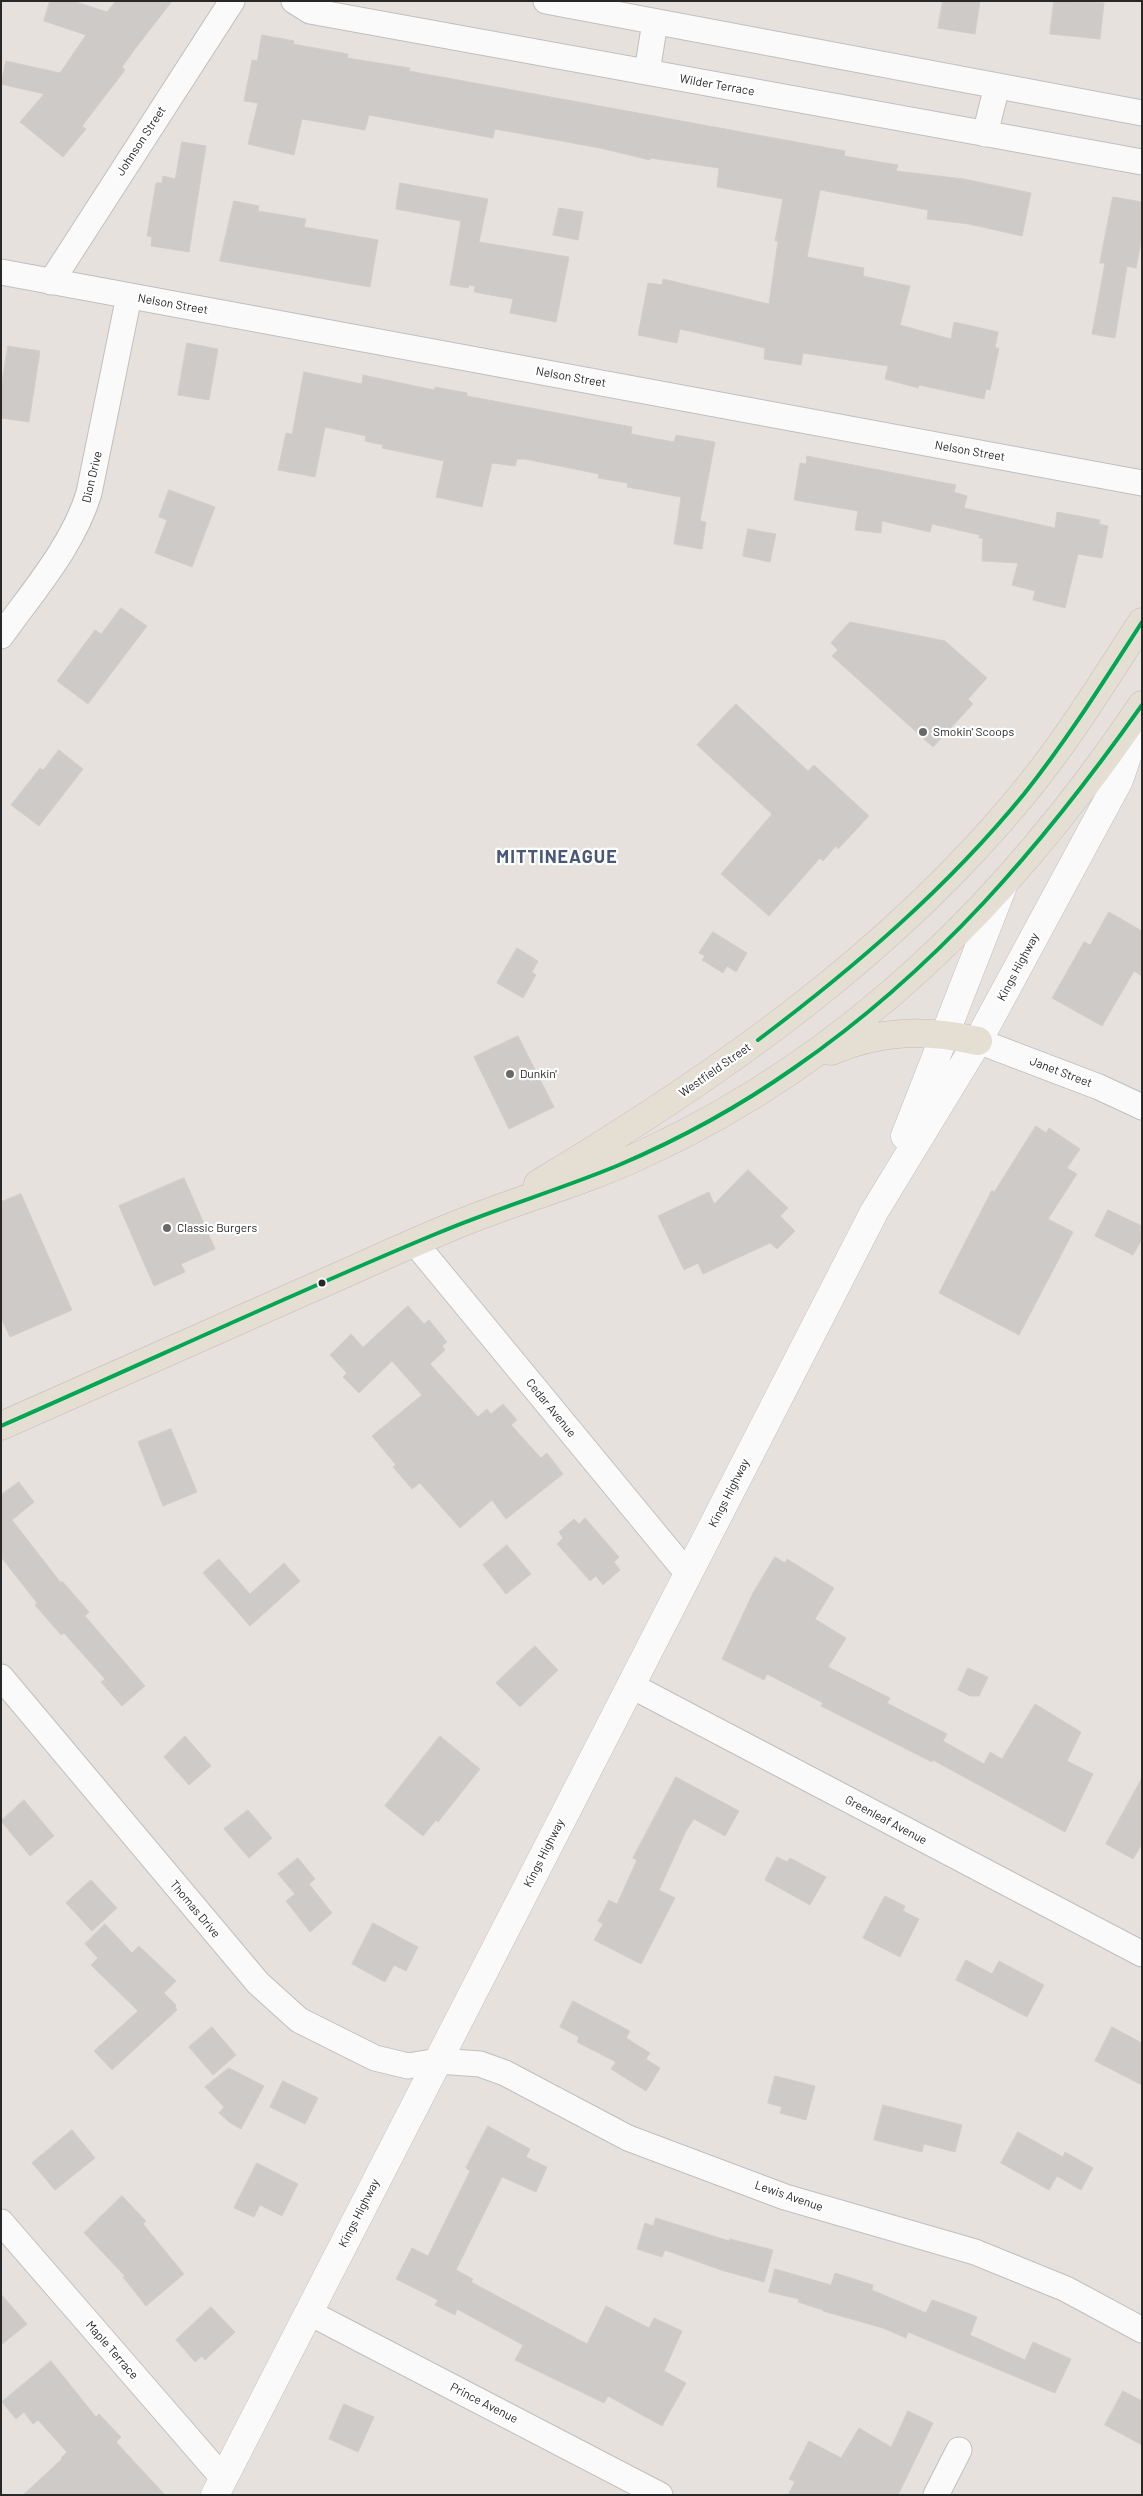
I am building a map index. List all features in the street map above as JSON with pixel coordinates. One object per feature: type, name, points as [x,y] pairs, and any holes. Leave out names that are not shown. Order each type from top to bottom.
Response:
[{"type":"main road","name":"Westfield Street","points":[[492,1212],[629,1128],[736,1056],[815,997],[891,932],[955,871],[1025,792],[1061,744],[1142,622]]},
{"type":"main road","name":"Westfield Street","points":[[1,1426],[415,1243],[492,1212],[580,1181],[666,1143],[749,1098],[799,1063],[898,987],[947,943],[1003,886],[1070,807],[1142,705]]},
{"type":"main road","name":"Kings Highway","points":[[219,2486],[874,1212],[978,1041],[1119,780],[1142,713]]},
{"type":"main road","name":"Kings Highway","points":[[874,1212],[1003,886]]},
{"type":"main road","points":[[799,1063],[842,1046],[878,1036],[904,1032],[946,1034],[978,1041]]},
{"type":"street","name":"Johnson Street","points":[[51,282],[232,1]]},
{"type":"street","name":"Wilder Terrace","points":[[294,1],[310,11],[1142,162]]},
{"type":"street","points":[[546,1],[1142,113]]},
{"type":"street","points":[[647,72],[655,22]]},
{"type":"street","points":[[985,134],[996,86]]},
{"type":"street","name":"Nelson Street","points":[[1,272],[1142,483]]},
{"type":"street","name":"Dion Drive","points":[[1,636],[69,538],[82,516],[89,493],[129,296]]},
{"type":"street","name":"Janet Street","points":[[978,1041],[1099,1087],[1142,1107]]},
{"type":"street","points":[[1099,1087],[1142,1097]]},
{"type":"street","name":"Cedar Avenue","points":[[415,1243],[688,1574]]},
{"type":"street","name":"Thomas Drive","points":[[1,1677],[236,1958],[279,2004],[315,2030],[375,2058],[408,2066],[438,2061]]},
{"type":"street","name":"Greenleaf Avenue","points":[[630,1685],[1142,1954]]},
{"type":"street","name":"Lewis Avenue","points":[[438,2061],[475,2062],[505,2073],[628,2138],[785,2197],[975,2252],[1066,2289],[1142,2330]]},
{"type":"street","name":"Maple Terrace","points":[[1,2222],[219,2486]]},
{"type":"street","name":"Prince Avenue","points":[[308,2312],[660,2495]]},
{"type":"street","points":[[936,2495],[958,2450]]},
{"type":"building","points":[[50,1],[73,1],[107,12],[116,1],[172,1],[122,67],[125,70],[82,126],[86,129],[63,157],[20,122],[44,94],[1,84],[6,61],[60,73],[86,35],[44,21]]},
{"type":"building","points":[[943,1],[980,1],[975,34],[938,28]]},
{"type":"building","points":[[1054,1],[1104,3],[1100,39],[1050,34]]},
{"type":"building","points":[[262,35],[294,41],[293,44],[348,54],[347,58],[410,68],[409,71],[845,151],[844,156],[898,165],[896,171],[964,179],[1031,193],[1022,236],[969,224],[927,219],[928,210],[820,190],[807,257],[864,268],[863,276],[910,286],[900,325],[951,339],[954,322],[998,332],[995,348],[999,348],[990,390],[986,389],[984,399],[919,385],[918,388],[885,379],[888,366],[803,353],[801,365],[764,359],[765,348],[680,329],[677,343],[638,335],[648,283],[662,285],[663,279],[769,304],[778,241],[775,241],[783,199],[717,187],[719,168],[650,158],[650,160],[600,148],[495,129],[493,138],[369,115],[365,130],[302,119],[294,155],[248,144],[258,103],[244,101],[252,60],[257,61]]},
{"type":"building","points":[[182,142],[206,146],[189,252],[151,246],[152,237],[147,236],[156,183],[162,183],[163,176],[175,179]]},
{"type":"building","points":[[400,183],[488,199],[479,242],[569,257],[556,322],[510,313],[513,299],[474,292],[475,286],[469,285],[468,288],[450,285],[461,221],[396,209]]},
{"type":"building","points":[[1113,197],[1142,202],[1142,237],[1136,268],[1127,266],[1115,338],[1092,334],[1105,263],[1100,263]]},
{"type":"building","points":[[234,201],[259,206],[258,211],[306,219],[304,227],[378,240],[370,287],[220,261]]},
{"type":"building","points":[[559,208],[583,212],[578,240],[553,235]]},
{"type":"building","points":[[187,343],[218,349],[209,400],[178,395]]},
{"type":"building","points":[[8,346],[40,351],[29,422],[1,418],[1,389]]},
{"type":"building","points":[[304,372],[362,384],[363,375],[434,390],[435,387],[467,393],[467,396],[632,427],[631,434],[674,442],[676,435],[715,442],[700,521],[706,522],[702,549],[674,544],[681,497],[627,487],[628,483],[598,478],[599,474],[525,459],[517,459],[515,466],[492,463],[482,507],[436,497],[444,461],[382,448],[383,445],[365,441],[366,436],[325,427],[315,477],[278,470],[286,433],[292,434]]},
{"type":"building","points":[[807,456],[956,485],[954,492],[967,496],[964,508],[1055,528],[1057,512],[1100,520],[1099,524],[1108,526],[1102,558],[1078,554],[1065,608],[1033,600],[1035,591],[1012,585],[1018,563],[982,561],[983,538],[979,538],[980,535],[932,524],[930,532],[882,521],[881,533],[855,530],[858,511],[794,500],[800,463],[806,464]]},
{"type":"building","points":[[169,490],[215,507],[192,567],[155,553],[167,520],[159,517]]},
{"type":"building","points":[[748,529],[776,534],[770,562],[743,556]]},
{"type":"building","points":[[121,608],[147,626],[88,704],[57,681],[95,630],[101,634]]},
{"type":"building","points":[[850,622],[945,641],[987,678],[968,699],[973,704],[933,747],[832,656],[838,650],[831,643]]},
{"type":"building","points":[[736,704],[808,771],[814,765],[869,816],[838,849],[836,846],[823,861],[820,858],[769,916],[721,874],[772,814],[697,745]]},
{"type":"building","points":[[59,750],[83,769],[39,826],[11,805],[40,768],[43,770]]},
{"type":"building","points":[[1109,912],[1142,931],[1142,976],[1134,971],[1102,1026],[1052,998],[1084,942],[1090,945]]},
{"type":"building","points":[[713,932],[747,953],[736,972],[727,966],[723,973],[702,960],[705,956],[699,953]]},
{"type":"building","points":[[517,948],[538,961],[532,972],[536,975],[523,998],[497,983]]},
{"type":"building","name":"Dunkin'","points":[[518,1036],[554,1107],[509,1129],[474,1057]]},
{"type":"building","points":[[1036,1126],[1046,1133],[1049,1128],[1080,1149],[1067,1168],[1077,1174],[1048,1219],[1073,1232],[1019,1335],[939,1293],[992,1190],[994,1192]]},
{"type":"building","points":[[748,1170],[788,1208],[780,1216],[795,1231],[777,1249],[770,1243],[703,1274],[698,1263],[684,1270],[658,1216],[709,1192],[714,1204]]},
{"type":"building","name":"Classic Burgers","points":[[184,1178],[215,1249],[181,1264],[185,1272],[154,1286],[119,1206]]},
{"type":"building","points":[[21,1194],[72,1310],[10,1337],[1,1318],[1,1202]]},
{"type":"building","points":[[1108,1210],[1142,1226],[1142,1239],[1133,1255],[1095,1236]]},
{"type":"building","points":[[408,1306],[424,1324],[429,1320],[447,1342],[442,1346],[445,1350],[430,1364],[478,1417],[487,1409],[491,1414],[503,1404],[517,1420],[511,1425],[541,1458],[547,1453],[563,1474],[506,1519],[492,1500],[460,1528],[420,1483],[412,1489],[393,1467],[396,1465],[372,1436],[422,1395],[392,1361],[359,1393],[343,1377],[347,1373],[330,1355],[351,1334],[363,1347]]},
{"type":"building","points":[[171,1429],[197,1492],[163,1506],[138,1442]]},
{"type":"building","points":[[19,1482],[34,1502],[12,1520],[61,1583],[62,1581],[89,1612],[85,1616],[145,1686],[122,1706],[101,1682],[105,1679],[64,1633],[61,1635],[35,1605],[37,1603],[1,1557],[1,1495]]},
{"type":"building","points":[[585,1518],[619,1557],[614,1562],[620,1570],[603,1585],[596,1576],[590,1581],[557,1544],[563,1538],[559,1532],[574,1519],[579,1524]]},
{"type":"building","points":[[507,1545],[531,1574],[506,1594],[483,1565]]},
{"type":"building","points":[[775,1557],[785,1563],[787,1559],[834,1588],[815,1619],[846,1638],[828,1667],[890,1698],[887,1703],[947,1734],[943,1741],[984,1764],[990,1752],[1002,1759],[1035,1704],[1081,1732],[1067,1761],[1093,1774],[1065,1832],[933,1760],[932,1762],[821,1706],[823,1703],[767,1674],[764,1680],[722,1659],[753,1593]]},
{"type":"building","points":[[219,1559],[250,1594],[284,1563],[300,1581],[250,1626],[203,1573]]},
{"type":"building","points":[[535,1646],[558,1670],[520,1707],[496,1683]]},
{"type":"building","points":[[968,1668],[988,1677],[979,1696],[970,1696],[958,1690]]},
{"type":"building","points":[[185,1736],[211,1766],[189,1785],[164,1757]]},
{"type":"building","points":[[440,1736],[480,1769],[438,1822],[436,1820],[423,1836],[385,1806]]},
{"type":"building","points":[[676,1777],[739,1811],[725,1836],[694,1819],[686,1831],[659,1890],[675,1898],[641,1964],[594,1940],[603,1924],[598,1921],[609,1900],[617,1904],[637,1860],[633,1858]]},
{"type":"building","points":[[1142,1778],[1142,1844],[1133,1859],[1106,1844]]},
{"type":"building","points":[[24,1800],[54,1836],[30,1856],[1,1821]]},
{"type":"building","points":[[248,1810],[272,1838],[249,1858],[224,1829]]},
{"type":"building","points":[[777,1857],[787,1862],[790,1858],[826,1877],[810,1905],[765,1880]]},
{"type":"building","points":[[298,1858],[315,1879],[309,1884],[332,1913],[310,1932],[286,1901],[295,1894],[278,1874]]},
{"type":"building","points":[[91,1880],[117,1908],[92,1931],[66,1903]]},
{"type":"building","points":[[885,1896],[905,1906],[903,1911],[919,1919],[900,1957],[863,1938]]},
{"type":"building","points":[[373,1923],[418,1947],[406,1971],[394,1965],[385,1982],[352,1964]]},
{"type":"building","points":[[105,1924],[132,1953],[139,1946],[176,1981],[164,1993],[176,2005],[177,2010],[112,2070],[94,2051],[138,2011],[91,1965],[98,1958],[85,1944]]},
{"type":"building","points":[[966,1960],[992,1974],[999,1961],[1044,1985],[1027,2017],[956,1980]]},
{"type":"building","points":[[573,2001],[630,2031],[626,2038],[650,2053],[646,2059],[660,2068],[646,2091],[611,2069],[616,2062],[577,2042],[579,2037],[560,2027]]},
{"type":"building","points":[[212,2027],[236,2055],[213,2075],[189,2047]]},
{"type":"building","points":[[1112,2027],[1142,2043],[1142,2085],[1095,2061]]},
{"type":"building","points":[[229,2068],[264,2086],[241,2129],[219,2113],[224,2107],[205,2087]]},
{"type":"building","points":[[775,2076],[815,2086],[806,2120],[780,2113],[782,2107],[768,2103]]},
{"type":"building","points":[[283,2081],[318,2098],[305,2124],[270,2107]]},
{"type":"building","points":[[883,2105],[962,2125],[955,2152],[924,2144],[922,2152],[874,2140]]},
{"type":"building","points":[[488,2126],[530,2149],[526,2157],[547,2167],[536,2192],[502,2177],[456,2270],[473,2279],[471,2282],[587,2344],[606,2306],[649,2328],[654,2318],[682,2331],[664,2371],[686,2383],[662,2426],[608,2396],[604,2403],[515,2360],[523,2345],[457,2309],[455,2315],[435,2305],[438,2300],[396,2279],[412,2248],[428,2256],[470,2171],[466,2168]]},
{"type":"building","points":[[72,2130],[95,2158],[55,2190],[32,2163]]},
{"type":"building","points":[[1018,2132],[1063,2157],[1065,2152],[1093,2168],[1081,2190],[1057,2176],[1049,2190],[1001,2163]]},
{"type":"building","points":[[257,2163],[298,2184],[282,2216],[260,2205],[254,2217],[234,2208]]},
{"type":"building","points":[[122,2196],[146,2221],[143,2224],[184,2274],[146,2306],[123,2277],[125,2276],[84,2233]]},
{"type":"building","points":[[656,2218],[729,2241],[730,2239],[773,2250],[764,2282],[721,2270],[665,2250],[662,2257],[637,2249],[645,2223],[653,2226]]},
{"type":"building","points":[[775,2269],[831,2285],[835,2273],[873,2285],[872,2290],[926,2313],[932,2300],[977,2317],[970,2335],[1025,2360],[1033,2342],[1071,2359],[1055,2393],[908,2332],[906,2338],[883,2328],[798,2302],[799,2299],[769,2292]]},
{"type":"building","points":[[1,2294],[27,2324],[1,2345]]},
{"type":"building","points":[[211,2307],[235,2332],[205,2360],[202,2356],[195,2362],[176,2340]]},
{"type":"building","points":[[51,2361],[96,2417],[99,2414],[121,2437],[116,2442],[165,2495],[23,2495],[62,2459],[67,2452],[38,2420],[33,2424],[24,2412],[16,2419],[2,2402]]},
{"type":"building","points":[[1123,2391],[1142,2401],[1142,2445],[1105,2425]]},
{"type":"building","points":[[344,2404],[374,2417],[358,2452],[329,2439]]},
{"type":"building","points":[[908,2411],[933,2423],[898,2495],[788,2495],[795,2482],[789,2479],[809,2441],[841,2458],[859,2428],[891,2447]]},
{"type":"transit line","points":[[758,1040],[830,984],[899,925],[964,862],[1024,794],[1055,753],[1142,622]]},
{"type":"transit line","points":[[1,1426],[383,1256],[460,1224],[619,1165],[687,1133],[752,1096],[846,1030],[894,990],[940,947],[1026,856],[1066,807],[1142,705]]},
{"type":"place","name":"Smokin' Scoops","points":[[923,732]]},
{"type":"place","name":"Dunkin'","points":[[510,1074]]},
{"type":"place","name":"Classic Burgers","points":[[167,1228]]},
{"type":"district","name":"MITTINEAGUE","points":[[557,857]]}]
